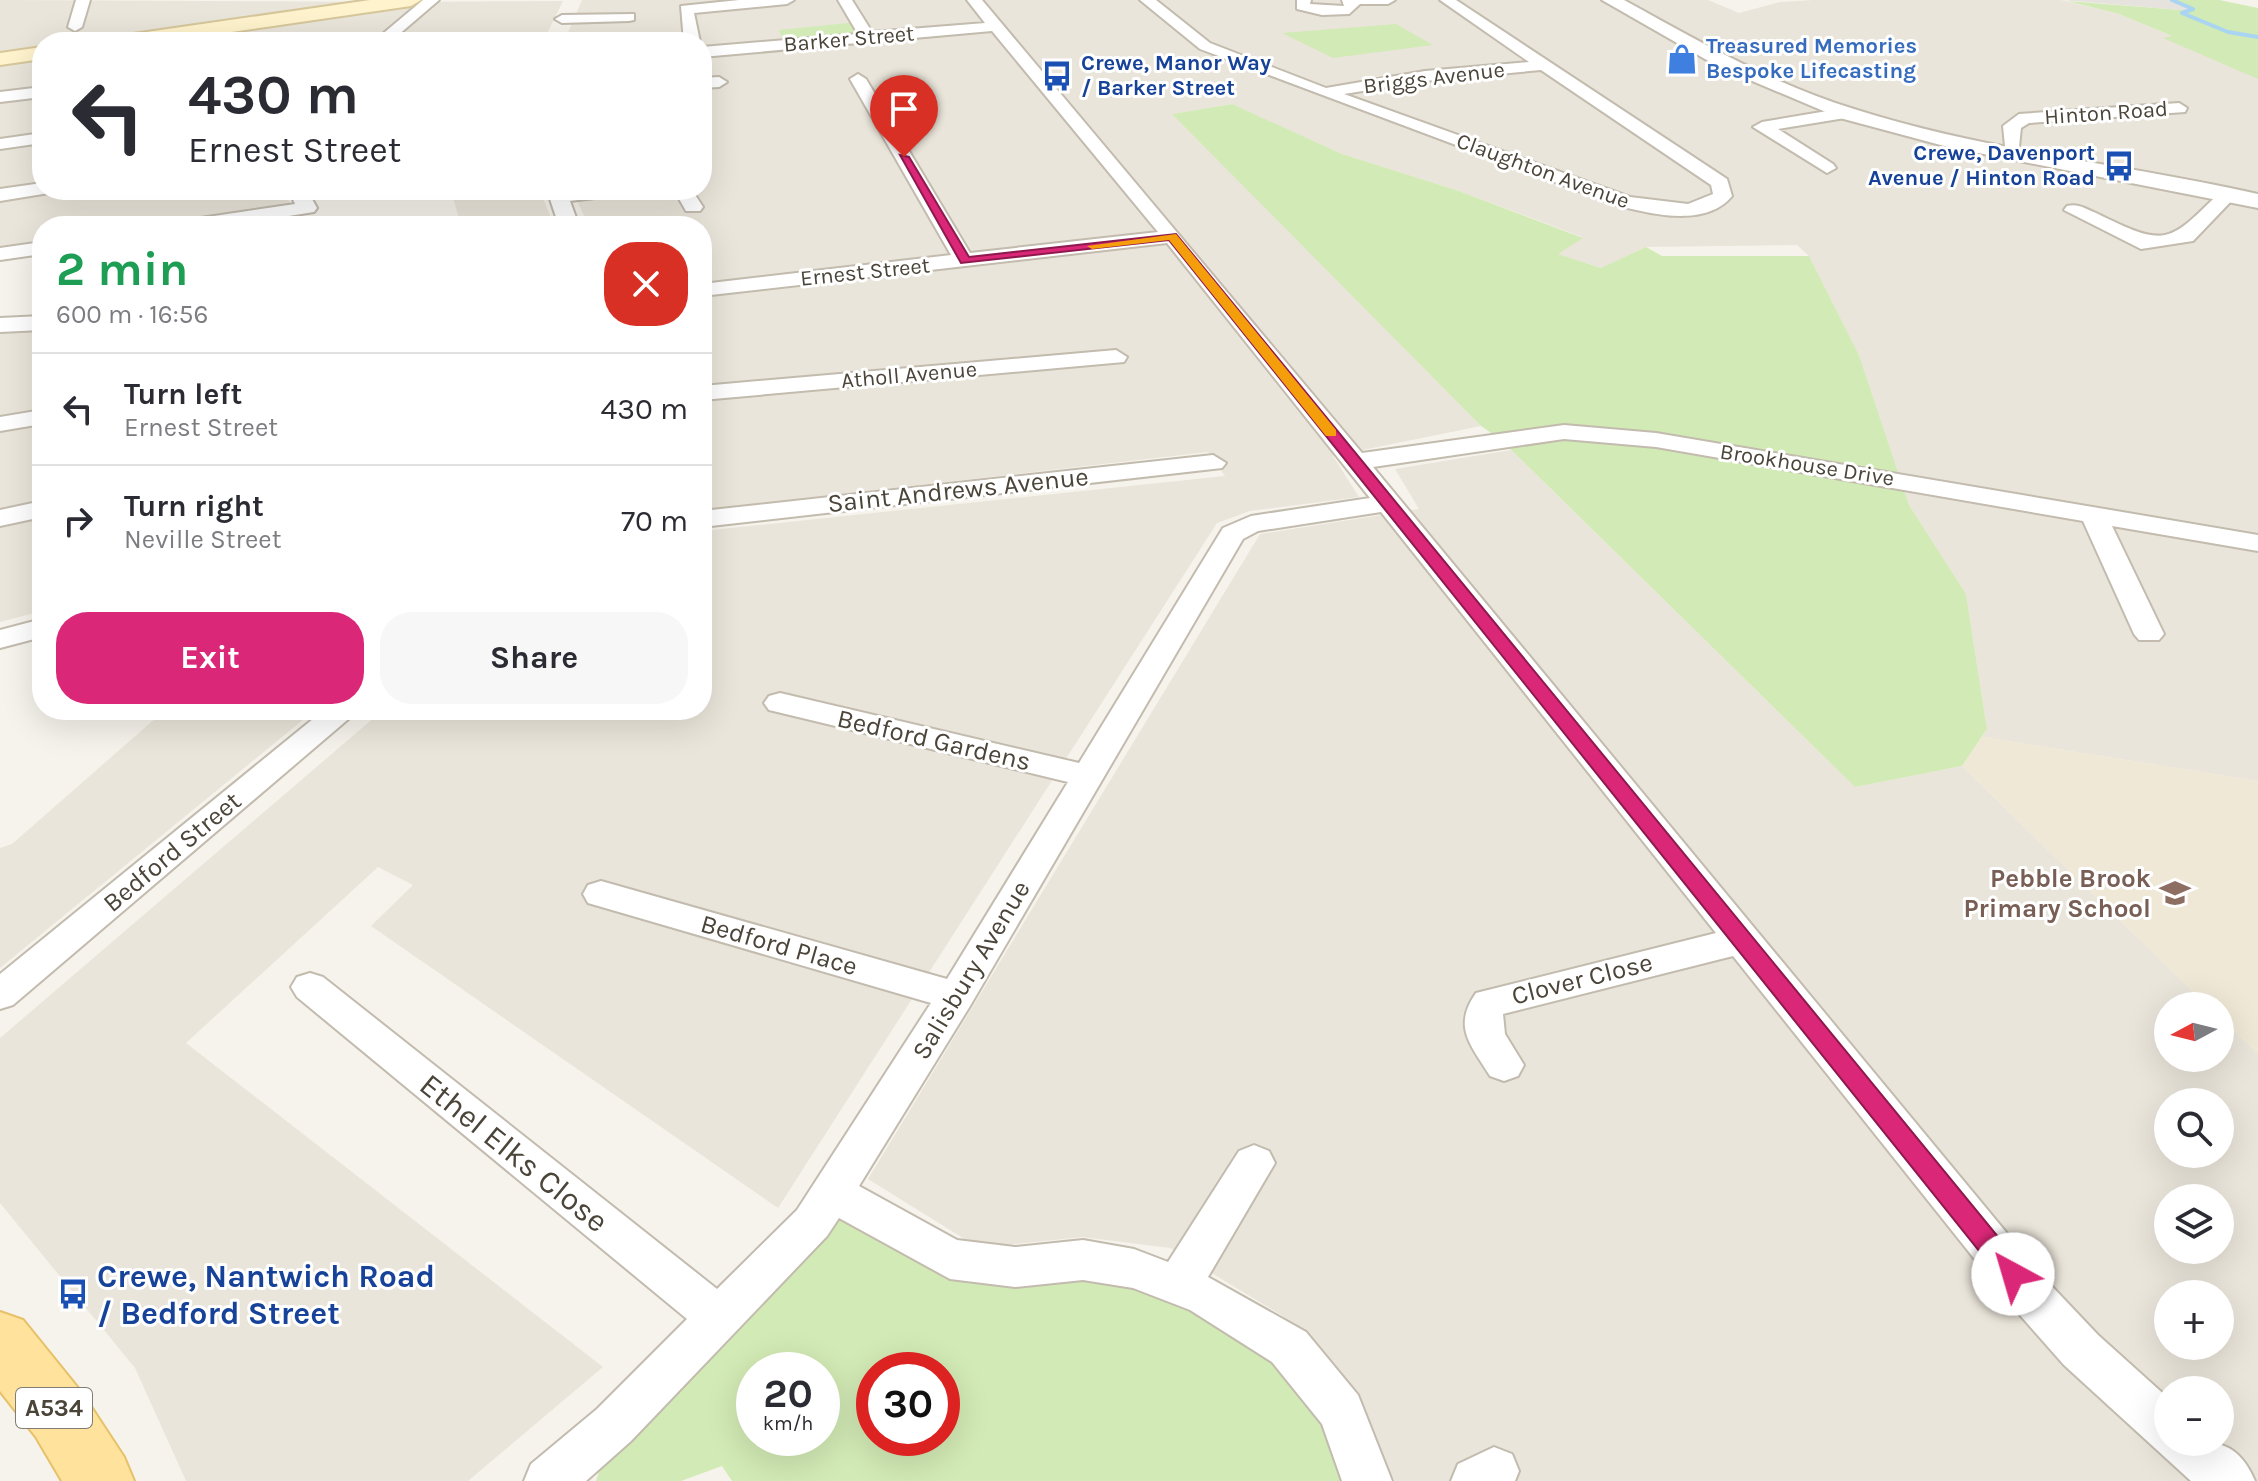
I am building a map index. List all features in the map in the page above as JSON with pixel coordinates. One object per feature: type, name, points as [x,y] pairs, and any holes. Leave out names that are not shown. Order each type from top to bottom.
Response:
[{"type":"main road","points":[[189,32],[411,0]]},
{"type":"main road","points":[[0,57],[32,53]]},
{"type":"main road","name":"A534","points":[[0,1341],[59,1415],[100,1481]]},
{"type":"street","points":[[75,27],[83,0]]},
{"type":"street","points":[[393,32],[432,0]]},
{"type":"street","points":[[690,32],[686,9],[787,0]]},
{"type":"street","points":[[845,0],[868,38]]},
{"type":"street","points":[[974,0],[1172,236],[2028,1292],[2081,1350],[2154,1417]]},
{"type":"street","name":"Claughton Avenue","points":[[1147,0],[1205,46],[1634,204],[1682,209],[1705,205],[1723,196],[1720,183],[1447,0]]},
{"type":"street","points":[[1304,0],[1302,6],[1322,11],[1349,10],[1352,1],[1388,0]]},
{"type":"street","points":[[1611,0],[1764,81],[1845,113],[1923,134],[2258,201]]},
{"type":"street","points":[[568,2],[560,25],[629,17]]},
{"type":"street","name":"Barker Street","points":[[712,53],[843,62],[868,38],[996,26]]},
{"type":"street","points":[[843,62],[965,261]]},
{"type":"street","name":"Briggs Avenue","points":[[1326,93],[1425,76],[1543,65]]},
{"type":"street","points":[[0,97],[32,93]]},
{"type":"street","name":"Hinton Road","points":[[2012,152],[2012,126],[2025,118],[2179,108]]},
{"type":"street","points":[[1827,168],[1762,127],[1845,113]]},
{"type":"street","points":[[0,144],[32,139]]},
{"type":"street","points":[[0,195],[32,190]]},
{"type":"street","points":[[2074,210],[2141,243],[2186,237],[2229,194]]},
{"type":"street","points":[[230,216],[298,200]]},
{"type":"street","name":"Ernest Street","points":[[712,289],[1172,236]]},
{"type":"street","points":[[0,254],[32,249]]},
{"type":"street","points":[[0,325],[32,323]]},
{"type":"street","name":"Atholl Avenue","points":[[712,392],[1116,357]]},
{"type":"street","points":[[0,424],[32,419]]},
{"type":"street","name":"Brookhouse Drive","points":[[1355,462],[1564,432],[1671,442],[2258,543]]},
{"type":"street","name":"Saint Andrews Avenue","points":[[712,518],[1213,463]]},
{"type":"street","name":"Salisbury Avenue","points":[[549,1481],[614,1425],[812,1223],[956,996],[1233,534],[1251,524],[1388,503]]},
{"type":"street","points":[[0,518],[32,511]]},
{"type":"street","points":[[2094,516],[2149,634]]},
{"type":"street","points":[[0,639],[32,631]]},
{"type":"street","name":"Bedford Gardens","points":[[780,703],[1088,776]]},
{"type":"street","name":"Bedford Street","points":[[0,995],[331,720]]},
{"type":"street","name":"Bedford Place","points":[[601,894],[956,996]]},
{"type":"street","name":"Clover Close","points":[[1504,1065],[1481,1026],[1481,1017],[1490,1003],[1743,940]]},
{"type":"street","name":"Ethel Elks Close","points":[[310,987],[719,1318]]},
{"type":"street","points":[[1178,1286],[1254,1163]]},
{"type":"street","points":[[832,1192],[950,1259],[1015,1267],[1083,1260],[1134,1269],[1206,1296],[1289,1347],[1341,1411],[1367,1481]]},
{"type":"street","points":[[2199,1456],[2230,1481]]},
{"type":"shaded area","points":[[0,0],[563,1],[548,32],[32,32],[32,200],[288,200],[291,206],[226,216],[32,216],[32,245],[0,250]]},
{"type":"shaded area","points":[[582,0],[1708,0],[1739,13],[1780,2],[1813,0],[2061,0],[2119,14],[2174,37],[2258,76],[2258,781],[1982,737],[1987,729],[1966,594],[1909,505],[1859,355],[1809,256],[1797,245],[1646,247],[1602,268],[1557,254],[1582,237],[1459,191],[1342,154],[1231,104],[1173,114],[1481,426],[1333,456],[1359,497],[1250,511],[1217,523],[778,1208],[371,926],[413,885],[378,867],[186,1043],[603,1367],[468,1481],[186,1481],[135,1368],[0,1203],[0,1038],[371,720],[712,720],[712,530],[1225,476],[1208,452],[712,509],[712,216],[584,216],[577,200],[712,200],[712,32],[568,32]]},
{"type":"shaded area","points":[[2062,0],[2172,0],[2193,11]]},
{"type":"shaded area","points":[[454,200],[544,200],[550,216],[458,216]]},
{"type":"shaded area","points":[[32,331],[32,614],[0,622],[0,333]]},
{"type":"shaded area","points":[[1511,450],[1855,787],[1962,766],[2194,992],[2154,992],[2154,1072],[2234,1072],[2234,1031],[2258,1054],[2258,1481],[1395,1481],[1344,1383],[1283,1316],[1170,1248],[1082,1237],[979,1248],[868,1179],[1260,534],[1419,509],[1395,469]]},
{"type":"shaded area","points":[[154,720],[303,720],[0,968],[0,848],[12,844]]},
{"type":"shaded area","name":"Pebble Brook Primary School","points":[[1982,737],[2258,781],[2258,1054],[2234,1031],[2234,992],[2194,992],[1962,766]]},
{"type":"green space","points":[[2172,0],[2219,0],[2258,8],[2258,79],[2163,38],[2172,36],[2119,14],[2067,1],[2193,11]]},
{"type":"green space","points":[[858,22],[868,38],[785,45],[779,30]]},
{"type":"green space","points":[[1396,24],[1433,45],[1333,58],[1282,33]]},
{"type":"green space","points":[[1232,104],[1342,154],[1459,191],[1583,238],[1558,254],[1601,268],[1646,247],[1662,256],[1809,256],[1859,355],[1909,505],[1966,594],[1987,729],[1962,766],[1855,787],[1500,439],[1481,426],[1172,114]]},
{"type":"green space","points":[[832,1192],[950,1259],[1083,1260],[1289,1347],[1362,1481],[732,1481],[722,1466],[681,1481],[596,1481],[614,1425]]},
{"type":"waterway","points":[[2172,0],[2193,9],[2182,13],[2228,32],[2258,37]]},
{"type":"slow traffic","points":[[1092,246],[1172,236],[1331,433]]},
{"type":"place","name":"Treasured Memories Bespoke Lifecasting","points":[[1682,59]]},
{"type":"place","name":"Crewe, Manor Way / Barker Street","points":[[1057,76]]},
{"type":"place","name":"Crewe, Davenport Avenue / Hinton Road","points":[[2119,166]]},
{"type":"place","name":"Pebble Brook Primary School","points":[[2175,893]]},
{"type":"place","name":"Crewe, Nantwich Road / Bedford Street","points":[[73,1294]]},
{"type":"route","points":[[904,157],[965,261],[1172,236],[2013,1274]]}]
